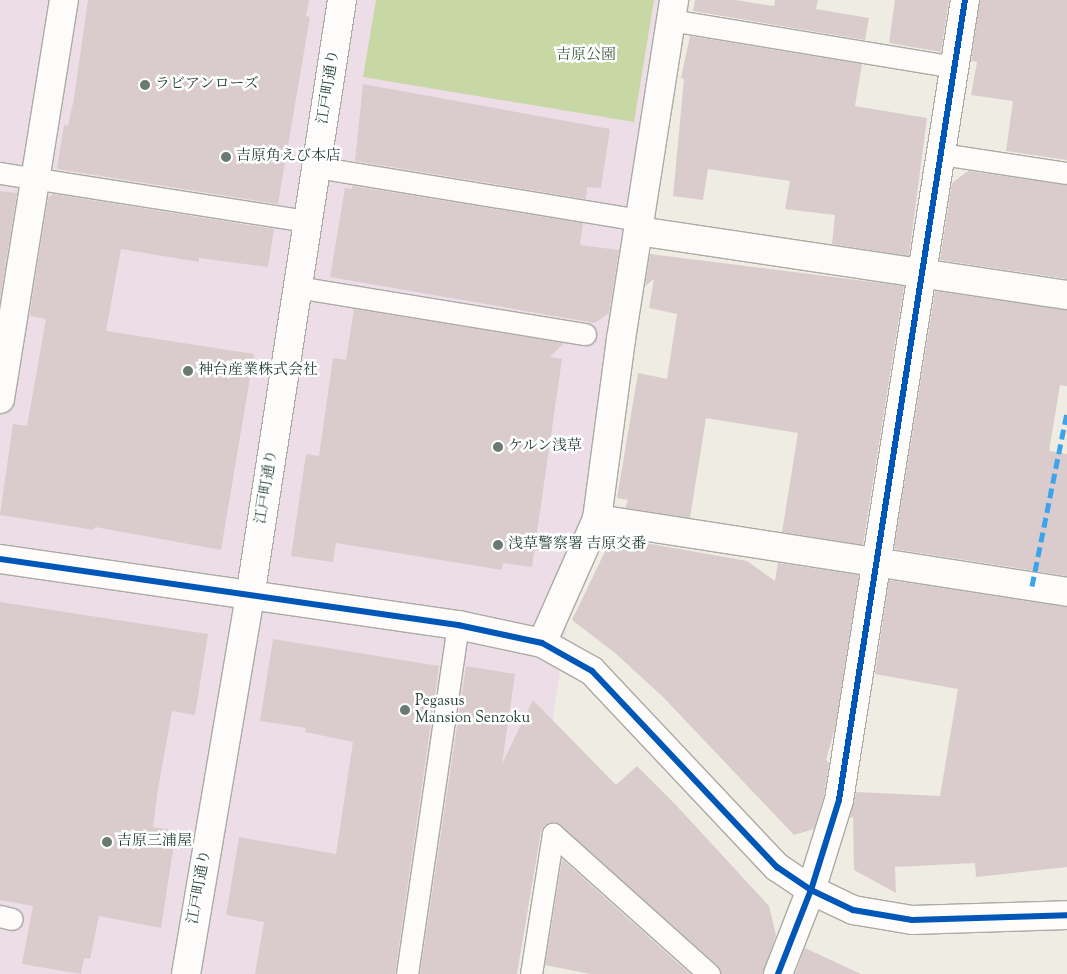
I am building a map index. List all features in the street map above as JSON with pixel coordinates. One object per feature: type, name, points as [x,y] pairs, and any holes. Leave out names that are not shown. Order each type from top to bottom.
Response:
[{"type":"street","points":[[0,399],[64,0]]},
{"type":"street","name":"江戸町通り","points":[[186,974],[250,597],[342,0]]},
{"type":"street","points":[[778,974],[811,890],[839,800],[965,0]]},
{"type":"street","points":[[542,644],[597,518],[638,225],[673,10]]},
{"type":"street","points":[[638,225],[1067,296]]},
{"type":"street","points":[[597,518],[1067,592]]},
{"type":"street","points":[[0,559],[250,597],[458,625],[542,644],[592,672],[777,867],[811,890],[853,910],[912,920],[1067,915]]},
{"type":"lane","points":[[673,10],[954,67]]},
{"type":"lane","points":[[941,154],[1067,173]]},
{"type":"lane","points":[[316,167],[638,225]]},
{"type":"lane","points":[[0,173],[307,221]]},
{"type":"lane","points":[[297,287],[585,334]]},
{"type":"lane","points":[[407,974],[458,625]]},
{"type":"lane","points":[[531,974],[553,834],[709,974]]},
{"type":"shaded area","points":[[0,0],[662,0],[514,974],[0,974]]},
{"type":"green space","name":"吉原公園","points":[[376,0],[654,0],[634,122],[363,77]]},
{"type":"building","points":[[88,0],[309,0],[306,16],[310,17],[278,204],[57,169],[64,125],[68,126],[74,98]]},
{"type":"building","points":[[695,0],[735,0],[774,6],[775,0],[818,0],[816,9],[869,18],[865,40],[693,11]]},
{"type":"building","points":[[895,0],[949,0],[941,52],[889,43]]},
{"type":"building","points":[[980,0],[1067,0],[1067,160],[1006,151],[1013,101],[971,95],[977,62],[971,61]]},
{"type":"building","points":[[690,36],[862,64],[855,106],[927,118],[909,256],[832,244],[835,215],[785,209],[790,181],[708,169],[703,200],[673,196],[684,79],[681,78]]},
{"type":"building","points":[[363,84],[610,129],[601,188],[587,187],[586,199],[355,161]]},
{"type":"building","points":[[968,171],[1067,185],[1067,279],[940,260],[952,183]]},
{"type":"building","points":[[352,186],[583,223],[580,245],[619,250],[609,313],[595,323],[330,277],[345,188],[352,189]]},
{"type":"building","points":[[0,191],[17,193],[0,300]]},
{"type":"building","points":[[53,194],[274,229],[268,267],[199,258],[199,262],[121,249],[106,331],[254,354],[221,550],[95,527],[94,530],[0,515],[13,424],[27,426],[46,319],[30,316],[48,198]]},
{"type":"building","points":[[650,254],[904,286],[863,545],[782,532],[798,433],[706,418],[690,518],[625,508],[628,500],[617,498],[638,373],[667,379],[677,314],[649,308],[654,279],[645,286]]},
{"type":"building","points":[[935,291],[1067,310],[1067,386],[1060,385],[1049,451],[1067,454],[1067,576],[894,549]]},
{"type":"building","name":"ケルン浅草","points":[[354,309],[564,343],[550,357],[562,359],[532,567],[503,563],[502,570],[336,543],[333,562],[291,556],[306,454],[319,456],[333,358],[346,360]]},
{"type":"building","points":[[612,537],[747,561],[775,581],[778,563],[859,575],[835,728],[826,760],[829,763],[824,796],[814,829],[794,835],[663,697],[615,653],[572,620]]},
{"type":"building","points":[[889,580],[1067,607],[1067,867],[976,877],[975,863],[895,867],[896,893],[854,870],[853,817],[850,818],[856,792],[940,796],[958,689],[875,674]]},
{"type":"building","points":[[0,602],[208,634],[195,715],[172,711],[158,789],[153,827],[176,831],[161,928],[99,916],[90,959],[84,958],[81,974],[22,964],[33,906],[0,900]]},
{"type":"building","points":[[273,639],[439,666],[395,974],[255,974],[264,922],[226,915],[239,837],[336,854],[353,742],[305,732],[306,728],[260,721]]},
{"type":"building","points":[[466,666],[515,674],[502,764],[533,700],[616,785],[637,766],[675,804],[769,906],[776,935],[763,974],[721,974],[717,965],[555,822],[544,826],[541,832],[517,974],[420,974]]},
{"type":"building","points":[[562,859],[690,974],[590,974],[545,965]]},
{"type":"building","points":[[805,948],[861,974],[795,974]]},
{"type":"marked path","points":[[1032,586],[1067,413]]},
{"type":"cycle path","points":[[778,974],[811,890],[839,800],[965,0]]},
{"type":"cycle path","points":[[0,559],[458,625],[542,643],[592,671],[777,867],[811,890],[853,910],[912,920],[1067,915]]},
{"type":"place","name":"ラビアンローズ","points":[[145,85]]},
{"type":"place","name":"吉原角えび本店","points":[[226,157]]},
{"type":"place","name":"神台産業株式会社","points":[[188,371]]},
{"type":"place","name":"ケルン浅草","points":[[498,447]]},
{"type":"place","name":"浅草警察署 吉原交番","points":[[498,545]]},
{"type":"place","name":"Pegasus Mansion Senzoku","points":[[405,710]]},
{"type":"place","name":"吉原三浦屋","points":[[107,842]]}]
